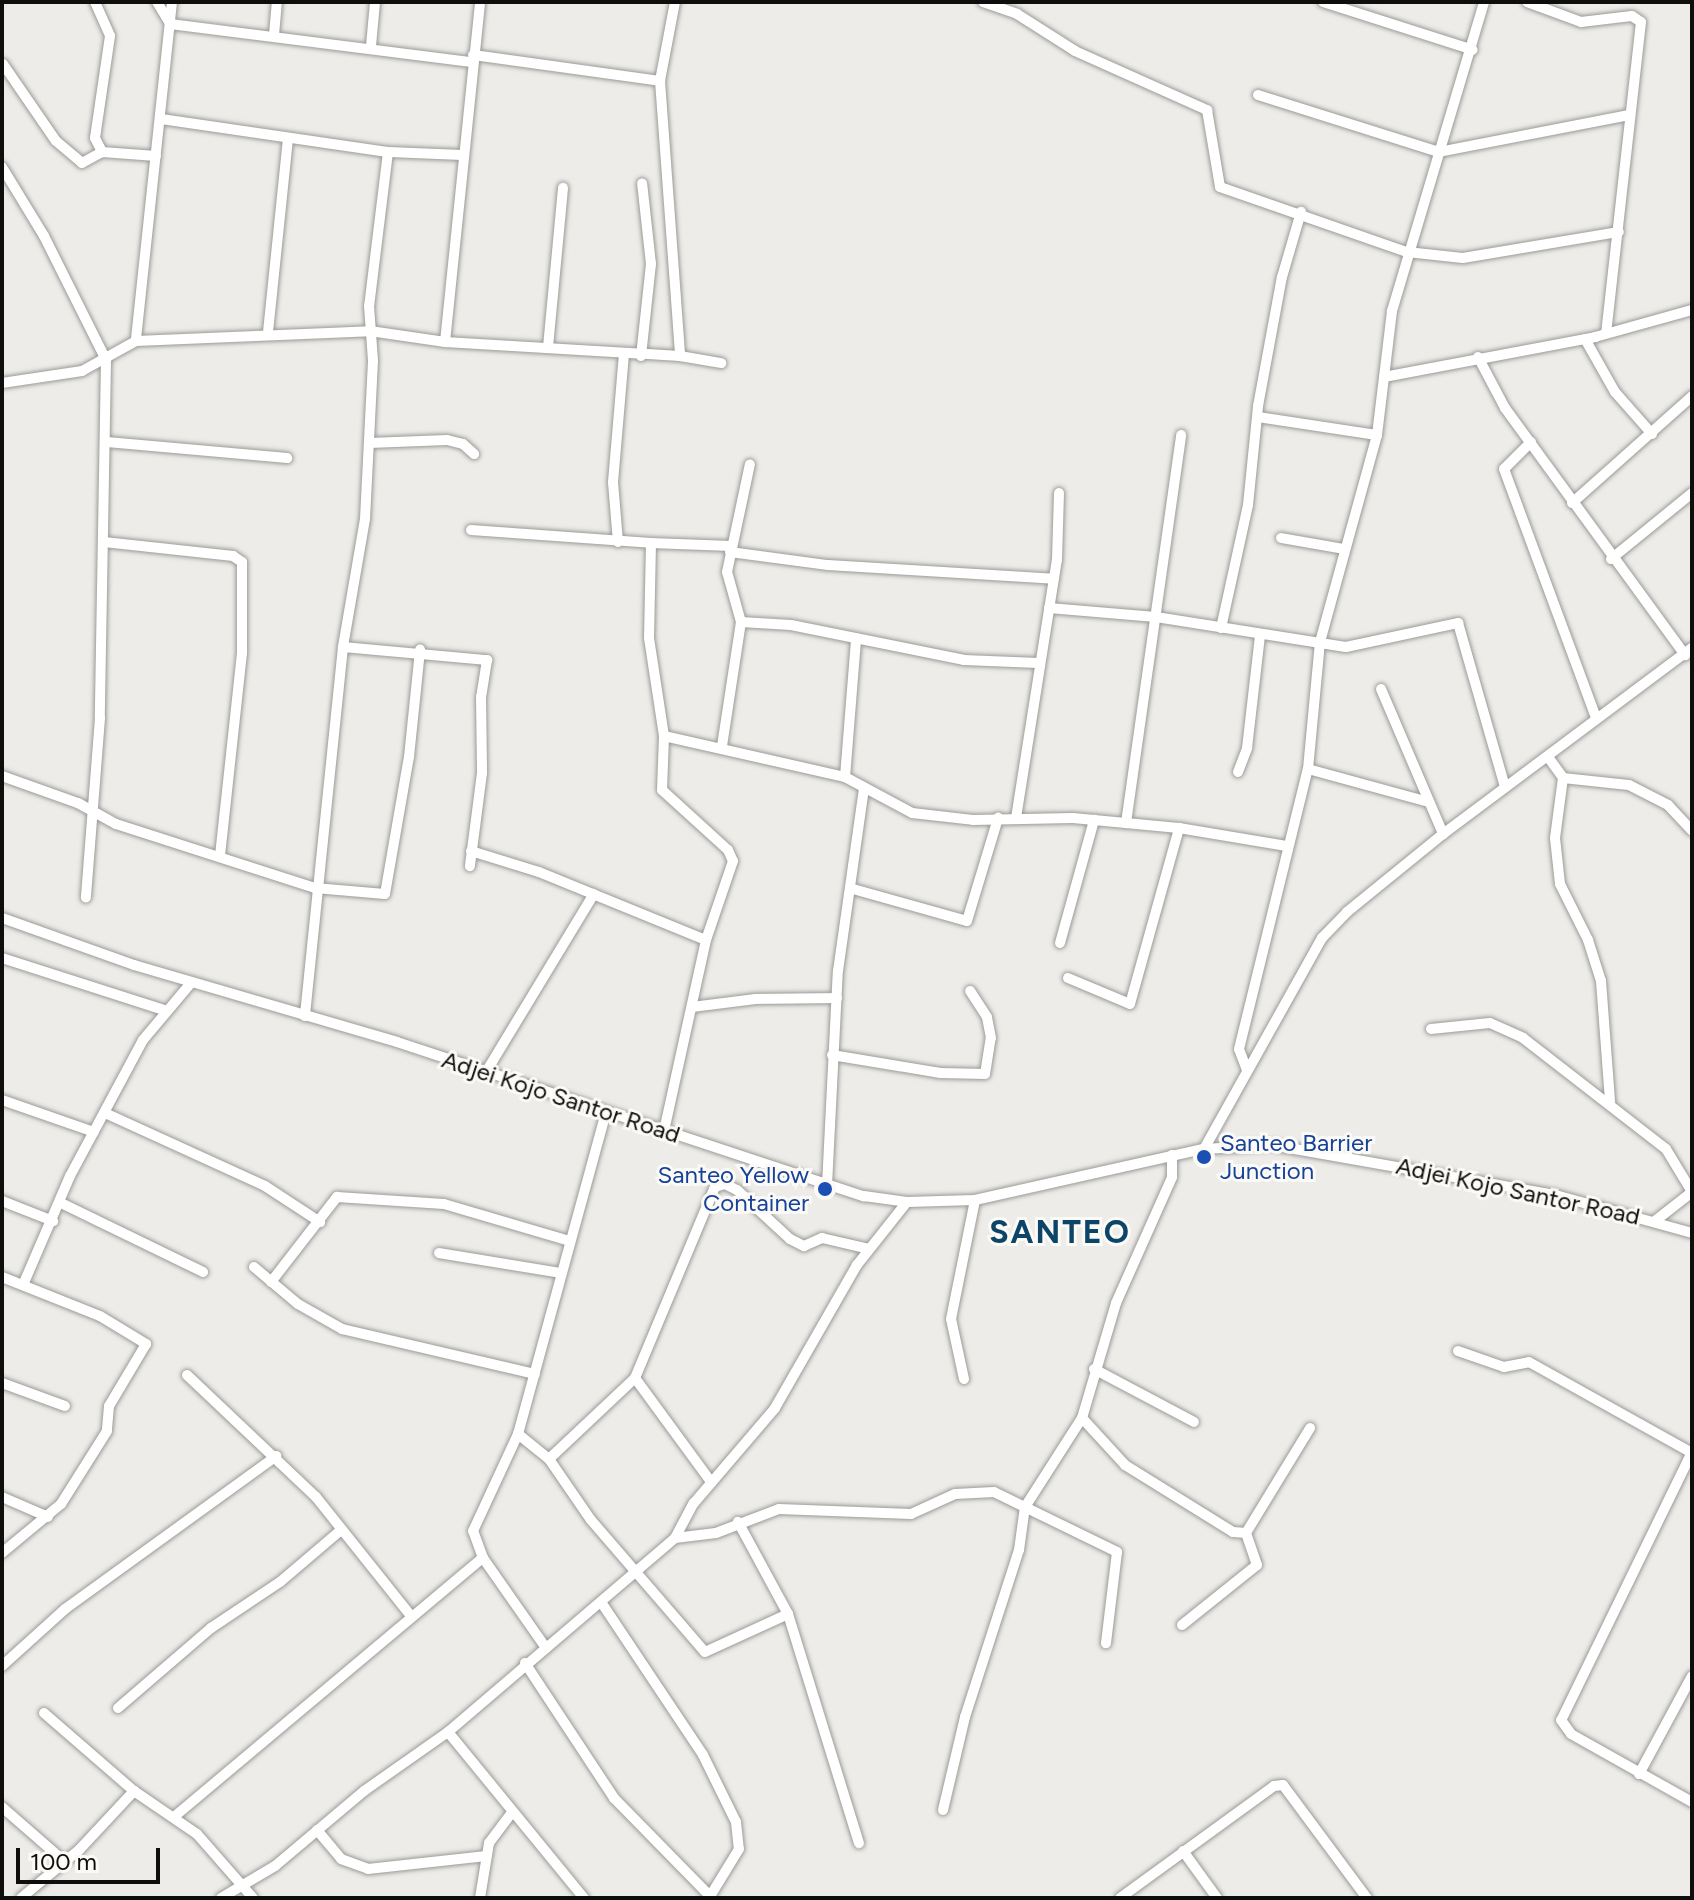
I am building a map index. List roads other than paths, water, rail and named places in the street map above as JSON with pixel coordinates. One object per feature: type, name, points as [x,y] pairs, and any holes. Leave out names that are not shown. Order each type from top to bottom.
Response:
[{"type":"street","points":[[95,2],[110,36],[95,124],[102,152]]},
{"type":"street","points":[[157,2],[170,24]]},
{"type":"street","points":[[136,341],[172,2]]},
{"type":"street","points":[[274,35],[277,2]]},
{"type":"street","points":[[371,46],[375,2]]},
{"type":"street","points":[[445,342],[480,2]]},
{"type":"street","points":[[675,2],[660,81],[680,356]]},
{"type":"street","points":[[983,2],[1017,14],[1075,51],[1207,110],[1220,187],[1301,212],[1407,252],[1463,258],[1619,232]]},
{"type":"street","points":[[1323,2],[1473,50]]},
{"type":"street","points":[[1247,1070],[1239,1049],[1308,769],[1320,642],[1377,435],[1392,311],[1407,252],[1473,50],[1484,2]]},
{"type":"street","points":[[1527,2],[1581,22],[1636,17],[1641,32],[1606,333]]},
{"type":"street","points":[[170,24],[660,81]]},
{"type":"street","points":[[2,64],[56,141],[82,163],[102,152],[156,156]]},
{"type":"street","points":[[1258,95],[1439,152],[1629,115]]},
{"type":"street","points":[[161,119],[388,152],[463,155]]},
{"type":"street","points":[[268,332],[288,138]]},
{"type":"street","points":[[305,1016],[315,888],[343,647],[364,531],[370,331],[388,152]]},
{"type":"street","points":[[2,167],[44,236],[106,360],[107,442],[94,811],[86,897]]},
{"type":"street","points":[[641,356],[651,264],[642,183]]},
{"type":"street","points":[[548,347],[563,188]]},
{"type":"street","points":[[1221,628],[1248,505],[1258,417],[1282,277],[1301,212]]},
{"type":"street","points":[[1384,377],[1585,339],[1692,310]]},
{"type":"street","points":[[3,379],[59,377],[106,360],[136,341],[268,332],[370,331],[445,342],[680,356],[721,363]]},
{"type":"street","points":[[1585,339],[1615,392],[1652,434]]},
{"type":"street","points":[[618,542],[612,493],[624,353]]},
{"type":"street","points":[[1204,1149],[1322,938],[1443,834],[1688,652],[1611,559],[1496,394],[1478,357]]},
{"type":"street","points":[[1572,503],[1692,396]]},
{"type":"street","points":[[1258,417],[1377,435]]},
{"type":"street","points":[[1126,823],[1181,435]]},
{"type":"street","points":[[369,443],[447,440],[463,444],[474,454]]},
{"type":"street","points":[[107,442],[287,458]]},
{"type":"street","points":[[1531,442],[1504,469],[1596,718]]},
{"type":"street","points":[[722,746],[741,622],[728,588],[730,549],[750,464]]},
{"type":"street","points":[[1016,818],[1038,663],[1054,579],[1059,493]]},
{"type":"street","points":[[1611,559],[1692,493]]},
{"type":"street","points":[[471,530],[730,549],[828,565],[1054,579]]},
{"type":"street","points":[[1281,538],[1344,549]]},
{"type":"street","points":[[104,542],[218,554],[242,562],[242,653],[220,856]]},
{"type":"street","points":[[651,543],[649,638],[664,736],[661,783],[668,800],[728,850],[733,861],[706,940],[664,1131]]},
{"type":"street","points":[[1049,608],[1156,617],[1346,647],[1458,623],[1505,787]]},
{"type":"street","points":[[741,622],[964,660],[1038,663]]},
{"type":"street","points":[[1238,772],[1247,748],[1260,635]]},
{"type":"street","points":[[845,777],[856,640]]},
{"type":"street","points":[[343,647],[420,650],[487,660],[481,697],[482,773],[470,866]]},
{"type":"street","points":[[2,776],[94,811],[125,827],[315,888],[379,895],[389,891],[420,650]]},
{"type":"street","points":[[1381,689],[1443,834]]},
{"type":"street","points":[[664,736],[722,746],[788,768],[845,777],[912,813],[1094,820],[1179,828],[1287,846]]},
{"type":"street","points":[[1548,757],[1563,778],[1555,838],[1560,884],[1588,940],[1601,981],[1610,1102]]},
{"type":"street","points":[[1308,769],[1429,802]]},
{"type":"street","points":[[1563,778],[1629,785],[1668,805],[1692,831]]},
{"type":"street","points":[[827,1185],[837,998],[864,788]]},
{"type":"street","points":[[853,889],[967,921],[998,818]]},
{"type":"street","points":[[1060,943],[1094,820]]},
{"type":"street","points":[[1068,978],[1130,1004],[1179,828]]},
{"type":"street","points":[[471,851],[594,894],[706,940]]},
{"type":"street","points":[[486,1072],[594,894]]},
{"type":"street","name":"Adjei Kojo Santor Road","points":[[2,918],[191,983],[486,1072],[827,1185],[907,1202],[975,1200],[1204,1149],[1272,1145],[1338,1153],[1555,1195],[1692,1233]]},
{"type":"street","points":[[2,958],[167,1011]]},
{"type":"street","points":[[23,1285],[94,1132],[143,1040],[191,983]]},
{"type":"street","points":[[832,1055],[941,1073],[985,1074],[991,1038],[987,1017],[970,991]]},
{"type":"street","points":[[692,1007],[755,999],[837,998]]},
{"type":"street","points":[[1431,1029],[1490,1023],[1523,1038],[1610,1102],[1666,1149],[1692,1192],[1655,1221]]},
{"type":"street","points":[[2,1100],[94,1132]]},
{"type":"street","points":[[546,1648],[483,1558],[473,1531],[518,1434],[606,1112]]},
{"type":"street","points":[[105,1113],[265,1186],[320,1222]]},
{"type":"street","points":[[943,1810],[965,1717],[1019,1550],[1025,1507],[1082,1418],[1116,1303],[1172,1177],[1172,1155]]},
{"type":"street","points":[[549,1459],[635,1378],[715,1187],[725,1184],[737,1190],[790,1239],[804,1246],[822,1238],[869,1249]]},
{"type":"street","points":[[271,1282],[337,1197],[444,1204],[570,1241]]},
{"type":"street","points":[[964,1379],[951,1319],[975,1200]]},
{"type":"street","points":[[2,1201],[53,1221]]},
{"type":"street","points":[[221,1898],[242,1887],[448,1732],[525,1663],[675,1538],[711,1482],[775,1408],[869,1249],[907,1202]]},
{"type":"street","points":[[61,1203],[203,1272]]},
{"type":"street","points":[[439,1253],[561,1273]]},
{"type":"street","points":[[254,1267],[271,1282],[342,1329],[535,1374]]},
{"type":"street","points":[[2,1277],[100,1316],[146,1344],[109,1406],[107,1431],[48,1517],[2,1553]]},
{"type":"street","points":[[1458,1351],[1504,1367],[1529,1362],[1692,1452],[1561,1720],[1571,1734],[1692,1802]]},
{"type":"street","points":[[1094,1369],[1194,1422]]},
{"type":"street","points":[[187,1375],[276,1456],[411,1616]]},
{"type":"street","points":[[635,1378],[711,1482]]},
{"type":"street","points":[[2,1383],[65,1406]]},
{"type":"street","points":[[1082,1418],[1125,1465],[1233,1532],[1246,1533]]},
{"type":"street","points":[[1246,1533],[1310,1428]]},
{"type":"street","points":[[518,1434],[549,1459],[591,1520],[705,1652],[788,1614]]},
{"type":"street","points":[[2,1666],[65,1609],[276,1456]]},
{"type":"street","points":[[675,1538],[716,1533],[738,1522],[779,1509],[911,1514],[971,1490],[1009,1496],[1025,1507],[1117,1552],[1120,1561],[1106,1643]]},
{"type":"street","points":[[2,1497],[48,1517]]},
{"type":"street","points":[[738,1522],[788,1614],[859,1843]]},
{"type":"street","points":[[118,1708],[211,1628],[280,1582],[340,1531]]},
{"type":"street","points":[[1182,1625],[1257,1565],[1246,1533]]},
{"type":"street","points":[[175,1816],[483,1558]]},
{"type":"street","points":[[525,1663],[614,1798],[709,1897],[739,1849],[736,1822],[703,1755],[601,1602]]},
{"type":"street","points":[[1639,1774],[1692,1676]]},
{"type":"street","points":[[44,1713],[134,1791],[175,1816],[253,1898]]},
{"type":"street","points":[[448,1732],[584,1898]]},
{"type":"street","points":[[1120,1898],[1274,1786],[1283,1785],[1367,1898]]},
{"type":"street","points":[[21,1898],[65,1862],[134,1791]]},
{"type":"street","points":[[2,1807],[65,1862]]},
{"type":"street","points":[[480,1898],[486,1856],[512,1812]]},
{"type":"street","points":[[317,1830],[341,1859],[368,1869],[486,1856]]},
{"type":"street","points":[[1183,1851],[1217,1898]]},
{"type":"place","name":"Santeo Barrier Junction","points":[[1204,1157]]},
{"type":"place","name":"Santeo Yellow Container","points":[[825,1189]]},
{"type":"district","name":"SANTEO","points":[[1060,1232]]}]
